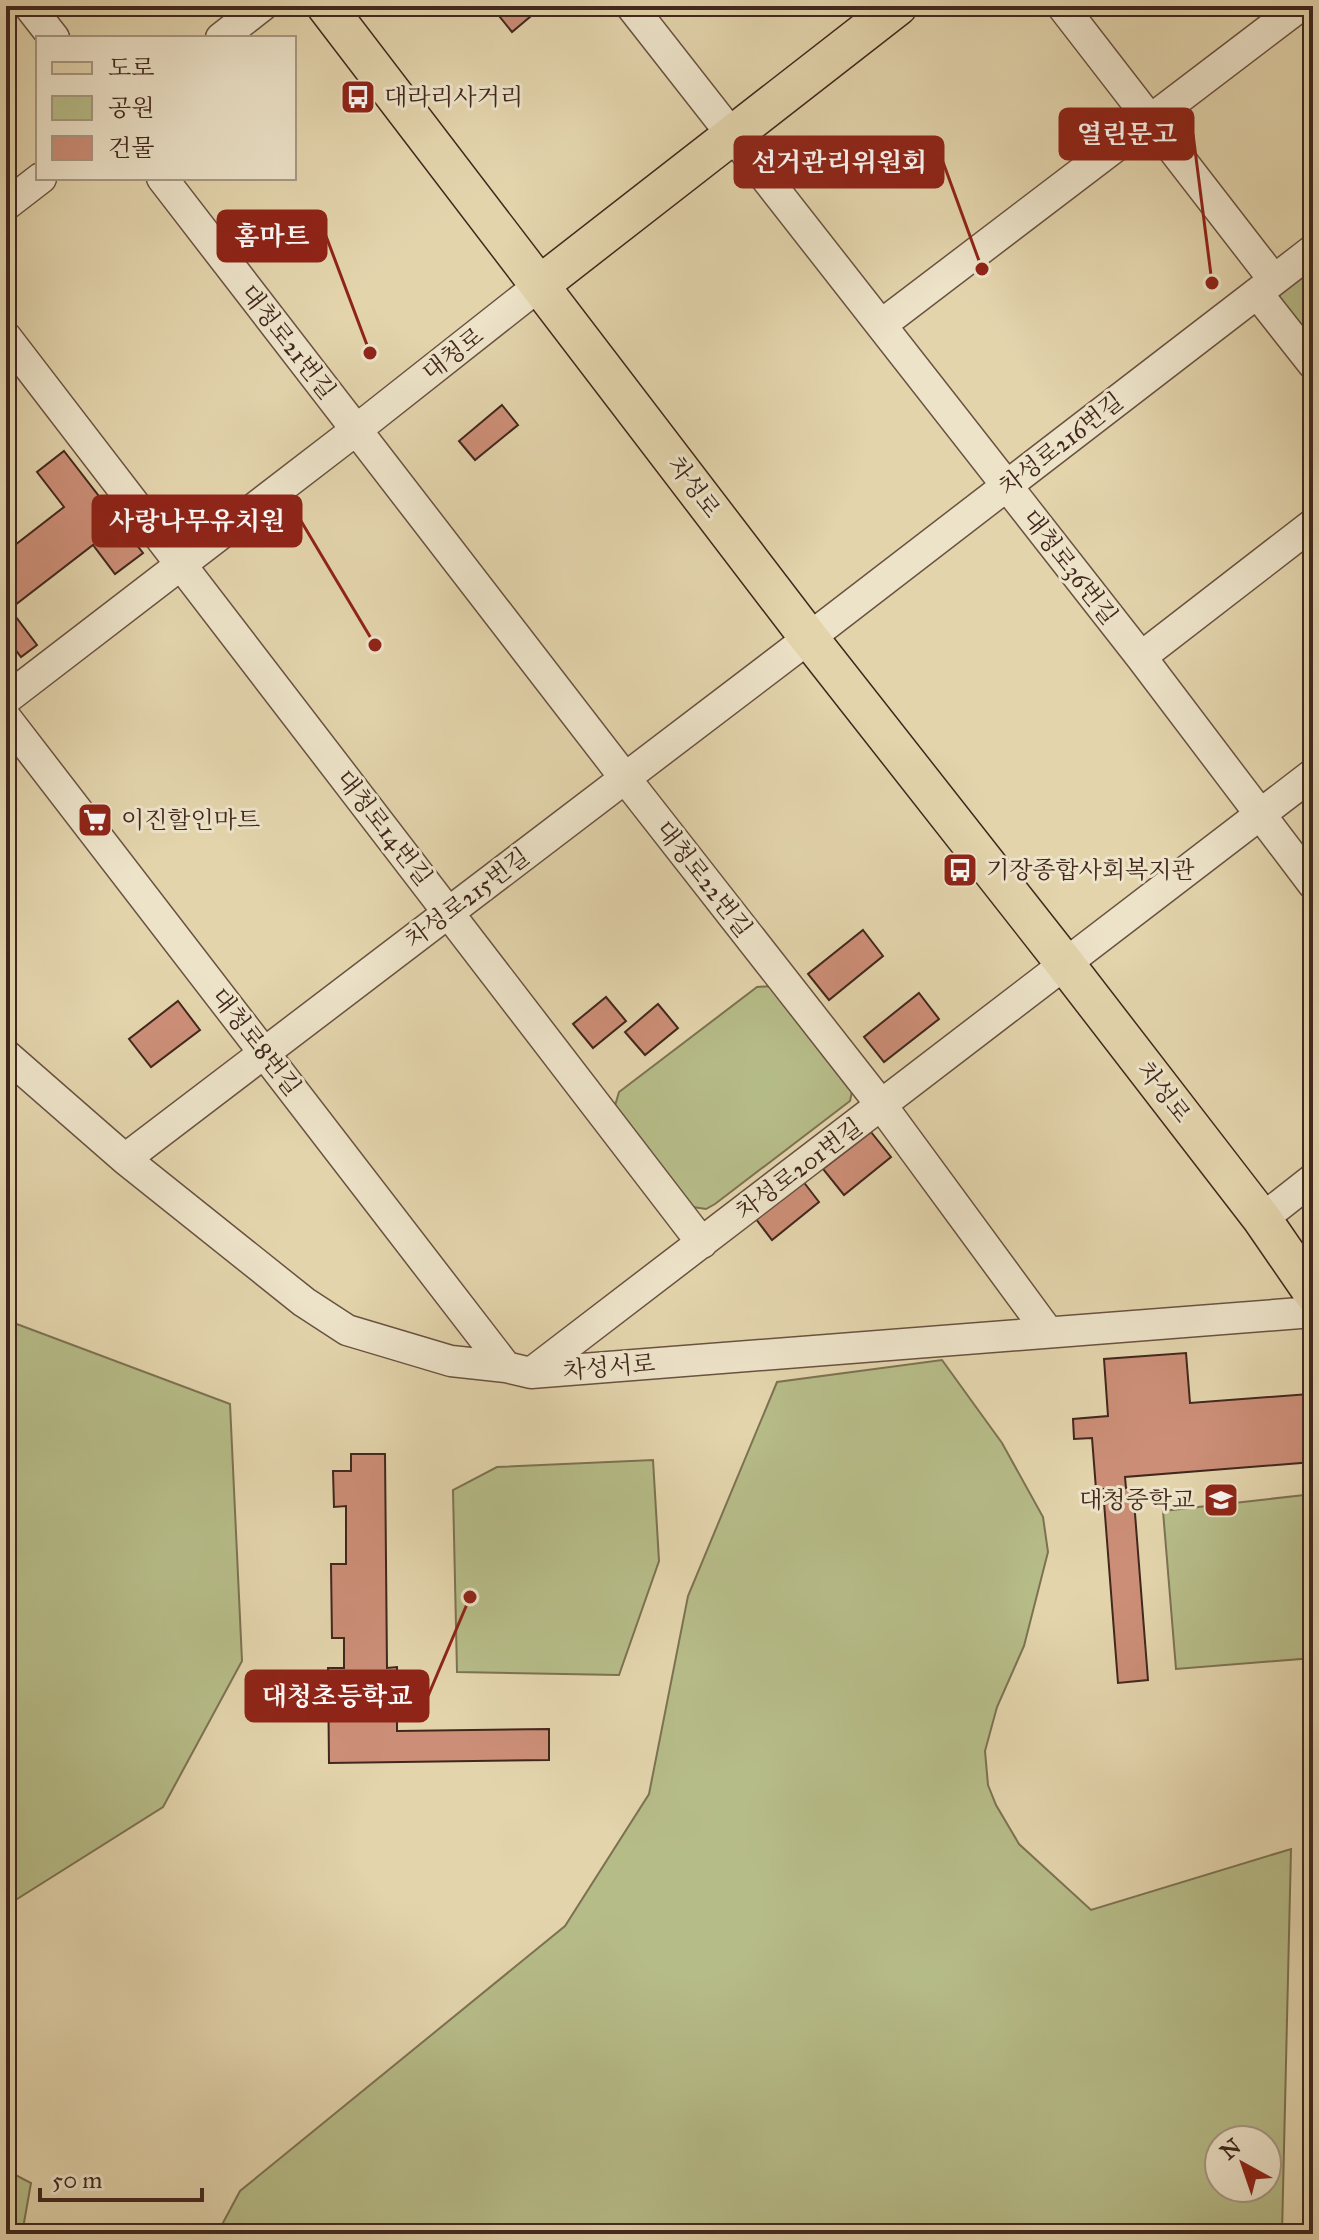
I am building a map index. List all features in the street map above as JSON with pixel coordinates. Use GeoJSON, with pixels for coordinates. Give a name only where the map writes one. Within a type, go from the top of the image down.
{"type":"FeatureCollection","features":[{"type":"Feature","properties":{"kind":"main road","name":"차성로"},"geometry":{"type":"LineString","coordinates":[[326,6],[809,638],[1262,1219],[1313,1293]]}},
{"type":"Feature","properties":{"kind":"main road","name":"대청로"},"geometry":{"type":"LineString","coordinates":[[541,284],[898,6]]}},
{"type":"Feature","properties":{"kind":"street"},"geometry":{"type":"LineString","coordinates":[[29,6],[52,36]]}},
{"type":"Feature","properties":{"kind":"street"},"geometry":{"type":"LineString","coordinates":[[224,36],[262,6]]}},
{"type":"Feature","properties":{"kind":"street","name":"대청로36번길"},"geometry":{"type":"LineString","coordinates":[[631,6],[1141,657],[1313,884]]}},
{"type":"Feature","properties":{"kind":"street"},"geometry":{"type":"LineString","coordinates":[[1062,6],[1149,119],[1265,286],[1313,364]]}},
{"type":"Feature","properties":{"kind":"street"},"geometry":{"type":"LineString","coordinates":[[881,325],[1300,6]]}},
{"type":"Feature","properties":{"kind":"street"},"geometry":{"type":"LineString","coordinates":[[6,205],[38,180]]}},
{"type":"Feature","properties":{"kind":"street","name":"대청로21번길"},"geometry":{"type":"LineString","coordinates":[[164,180],[356,430]]}},
{"type":"Feature","properties":{"kind":"street","name":"차성로216번길"},"geometry":{"type":"LineString","coordinates":[[809,638],[1313,250]]}},
{"type":"Feature","properties":{"kind":"street","name":"대청로"},"geometry":{"type":"LineString","coordinates":[[6,699],[541,284]]}},
{"type":"Feature","properties":{"kind":"street","name":"대청로14번길"},"geometry":{"type":"LineString","coordinates":[[6,337],[702,1243]]}},
{"type":"Feature","properties":{"kind":"street","name":"대청로22번길"},"geometry":{"type":"LineString","coordinates":[[356,430],[882,1106],[1048,1332]]}},
{"type":"Feature","properties":{"kind":"street"},"geometry":{"type":"LineString","coordinates":[[1141,657],[1313,524]]}},
{"type":"Feature","properties":{"kind":"street","name":"차성로215번길"},"geometry":{"type":"LineString","coordinates":[[125,1159],[809,638]]}},
{"type":"Feature","properties":{"kind":"street","name":"대청로8번길"},"geometry":{"type":"LineString","coordinates":[[6,718],[265,1053],[518,1370]]}},
{"type":"Feature","properties":{"kind":"street"},"geometry":{"type":"LineString","coordinates":[[1066,965],[1313,774]]}},
{"type":"Feature","properties":{"kind":"street","name":"차성로201번길"},"geometry":{"type":"LineString","coordinates":[[518,1370],[702,1243],[1066,965]]}},
{"type":"Feature","properties":{"kind":"street","name":"차성서로"},"geometry":{"type":"LineString","coordinates":[[6,1055],[125,1159],[304,1302],[347,1330],[451,1361],[518,1370],[1313,1312]]}},
{"type":"Feature","properties":{"kind":"street"},"geometry":{"type":"LineString","coordinates":[[1262,1219],[1313,1179]]}},
{"type":"Feature","properties":{"kind":"green space"},"geometry":{"type":"Polygon","coordinates":[[[1313,262],[1313,358],[1276,314],[1276,290],[1313,262]]]}},
{"type":"Feature","properties":{"kind":"green space"},"geometry":{"type":"Polygon","coordinates":[[[772,986],[853,1087],[850,1101],[715,1204],[706,1209],[693,1207],[614,1109],[619,1092],[757,987],[772,986]]]}},
{"type":"Feature","properties":{"kind":"green space"},"geometry":{"type":"Polygon","coordinates":[[[6,1320],[230,1404],[242,1661],[163,1807],[6,1906],[6,1320]]]}},
{"type":"Feature","properties":{"kind":"green space"},"geometry":{"type":"Polygon","coordinates":[[[942,1360],[1002,1443],[1043,1517],[1048,1552],[1024,1646],[997,1707],[985,1751],[988,1785],[1019,1844],[1091,1910],[1291,1849],[1283,2191],[1283,2124],[1203,2124],[1203,2204],[1283,2204],[1282,2234],[217,2234],[240,2191],[565,1926],[649,1794],[688,1596],[777,1382],[942,1360]]]}},
{"type":"Feature","properties":{"kind":"green space"},"geometry":{"type":"Polygon","coordinates":[[[653,1460],[659,1561],[619,1675],[457,1672],[453,1490],[497,1467],[653,1460]]]}},
{"type":"Feature","properties":{"kind":"green space"},"geometry":{"type":"Polygon","coordinates":[[[1313,1494],[1313,1658],[1176,1669],[1163,1511],[1313,1494]]]}},
{"type":"Feature","properties":{"kind":"green space"},"geometry":{"type":"Polygon","coordinates":[[[6,2170],[31,2183],[22,2234],[6,2234],[6,2170]]]}},
{"type":"Feature","properties":{"kind":"building"},"geometry":{"type":"Polygon","coordinates":[[[491,6],[543,6],[512,32],[491,6]]]}},
{"type":"Feature","properties":{"kind":"building"},"geometry":{"type":"Polygon","coordinates":[[[502,405],[518,425],[475,460],[459,441],[502,405]]]}},
{"type":"Feature","properties":{"kind":"building"},"geometry":{"type":"Polygon","coordinates":[[[64,451],[143,553],[115,574],[93,545],[10,609],[37,645],[21,657],[14,648],[6,654],[6,552],[64,507],[37,472],[64,451]]]}},
{"type":"Feature","properties":{"kind":"building"},"geometry":{"type":"Polygon","coordinates":[[[863,930],[883,956],[829,1000],[808,974],[863,930]]]}},
{"type":"Feature","properties":{"kind":"building"},"geometry":{"type":"Polygon","coordinates":[[[919,993],[939,1019],[884,1062],[864,1037],[919,993]]]}},
{"type":"Feature","properties":{"kind":"building"},"geometry":{"type":"Polygon","coordinates":[[[606,997],[626,1021],[593,1048],[573,1024],[606,997]]]}},
{"type":"Feature","properties":{"kind":"building"},"geometry":{"type":"Polygon","coordinates":[[[178,1001],[200,1030],[151,1067],[129,1039],[178,1001]]]}},
{"type":"Feature","properties":{"kind":"building"},"geometry":{"type":"Polygon","coordinates":[[[658,1004],[678,1028],[645,1055],[625,1032],[658,1004]]]}},
{"type":"Feature","properties":{"kind":"building"},"geometry":{"type":"Polygon","coordinates":[[[871,1132],[891,1157],[844,1195],[823,1169],[871,1132]]]}},
{"type":"Feature","properties":{"kind":"building"},"geometry":{"type":"Polygon","coordinates":[[[799,1176],[819,1202],[772,1240],[752,1214],[799,1176]]]}},
{"type":"Feature","properties":{"kind":"building"},"geometry":{"type":"Polygon","coordinates":[[[1186,1353],[1190,1403],[1309,1394],[1310,1401],[1313,1400],[1313,1462],[1125,1477],[1126,1488],[1133,1488],[1148,1680],[1118,1683],[1103,1489],[1096,1489],[1092,1438],[1074,1439],[1073,1419],[1108,1416],[1104,1359],[1186,1353]]]}},
{"type":"Feature","properties":{"kind":"building"},"geometry":{"type":"Polygon","coordinates":[[[351,1454],[385,1454],[387,1668],[397,1667],[397,1731],[549,1729],[549,1760],[329,1763],[328,1668],[344,1668],[344,1638],[332,1638],[331,1564],[346,1564],[346,1506],[334,1507],[333,1471],[351,1471],[351,1454]]]}},
{"type":"Feature","properties":{"kind":"building"},"geometry":{"type":"Polygon","coordinates":[[[1308,1849],[1313,1849],[1313,2215],[1308,1849]]]}},
{"type":"Feature","properties":{"kind":"place","name":"대라리사거리"},"geometry":{"type":"Point","coordinates":[358,97]}},
{"type":"Feature","properties":{"kind":"place","name":"선거관리위원회"},"geometry":{"type":"Point","coordinates":[982,269]}},
{"type":"Feature","properties":{"kind":"place","name":"열린문고"},"geometry":{"type":"Point","coordinates":[1212,283]}},
{"type":"Feature","properties":{"kind":"place","name":"홈마트"},"geometry":{"type":"Point","coordinates":[370,353]}},
{"type":"Feature","properties":{"kind":"place","name":"사랑나무유치원"},"geometry":{"type":"Point","coordinates":[375,645]}},
{"type":"Feature","properties":{"kind":"place","name":"이진할인마트"},"geometry":{"type":"Point","coordinates":[95,820]}},
{"type":"Feature","properties":{"kind":"place","name":"기장종합사회복지관"},"geometry":{"type":"Point","coordinates":[960,870]}},
{"type":"Feature","properties":{"kind":"place","name":"대청중학교"},"geometry":{"type":"Point","coordinates":[1221,1500]}},
{"type":"Feature","properties":{"kind":"place","name":"대청초등학교"},"geometry":{"type":"Point","coordinates":[470,1597]}}]}
